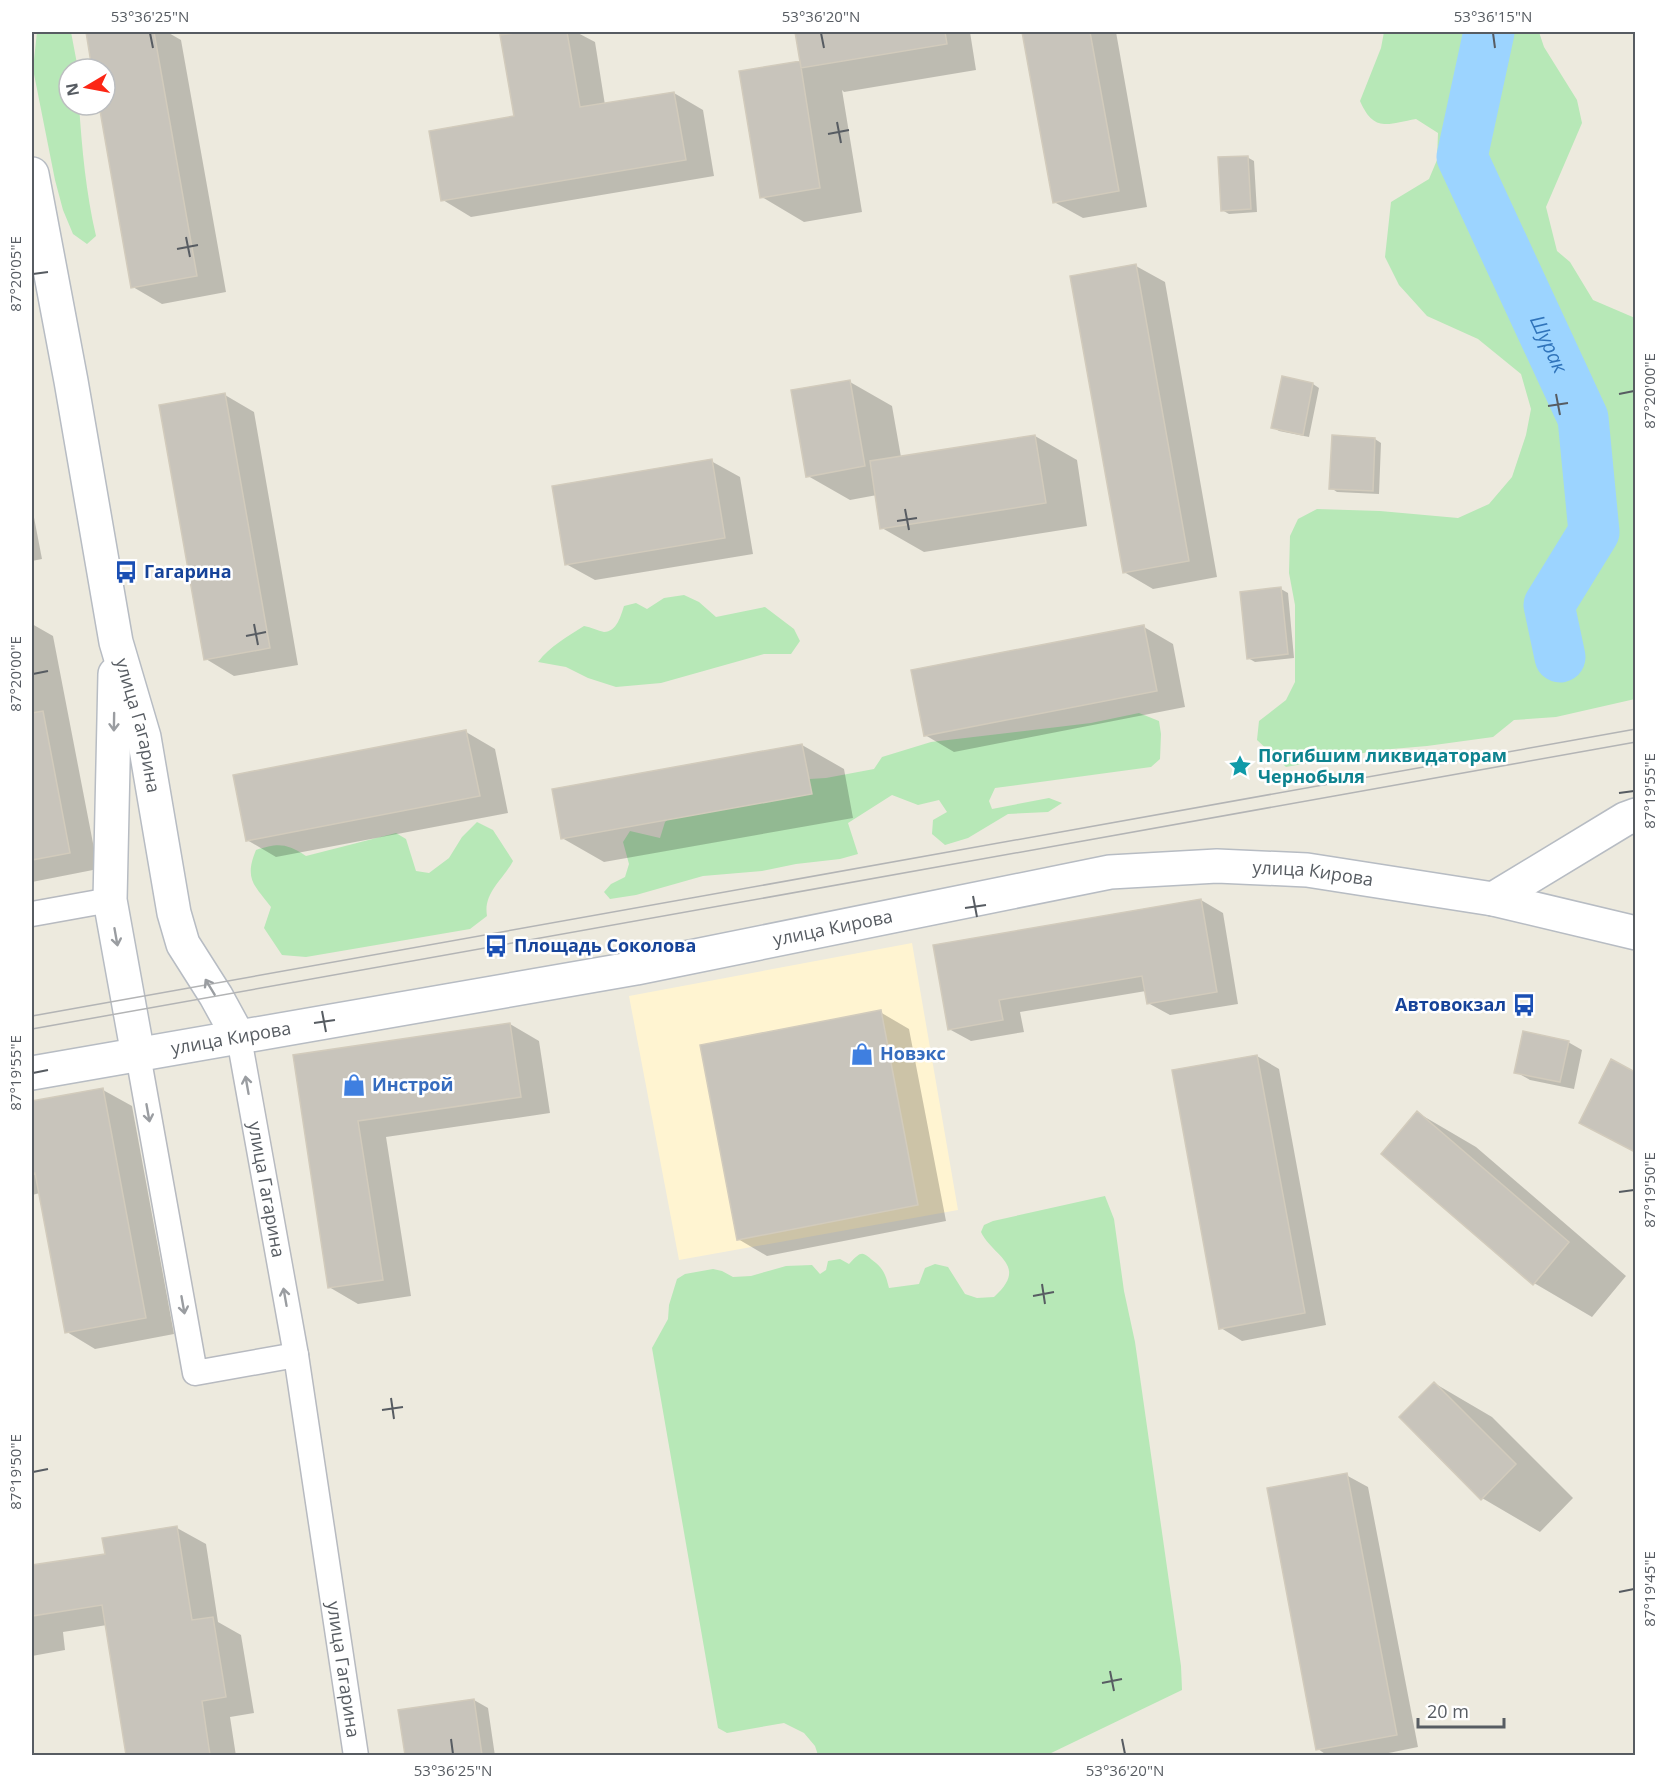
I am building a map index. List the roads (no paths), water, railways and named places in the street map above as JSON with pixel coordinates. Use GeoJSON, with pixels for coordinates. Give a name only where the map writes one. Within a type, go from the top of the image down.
{"type":"FeatureCollection","features":[{"type":"Feature","properties":{"kind":"street","name":"улица Гагарина"},"geometry":{"type":"LineString","coordinates":[[32,174],[71,381],[116,642],[144,737],[174,913],[183,944],[216,996],[238,1038],[296,1355],[356,1755]]}},
{"type":"Feature","properties":{"kind":"street","name":"улица Гагарина"},"geometry":{"type":"LineString","coordinates":[[116,642],[110,900],[195,1374],[296,1355]]}},
{"type":"Feature","properties":{"kind":"street"},"geometry":{"type":"LineString","coordinates":[[1493,899],[1635,815]]}},
{"type":"Feature","properties":{"kind":"street","name":"улица Кирова"},"geometry":{"type":"LineString","coordinates":[[32,1073],[636,968],[1110,872],[1217,866],[1307,870],[1493,899],[1635,933]]}},
{"type":"Feature","properties":{"kind":"street"},"geometry":{"type":"LineString","coordinates":[[32,914],[110,900]]}},
{"type":"Feature","properties":{"kind":"waterway","name":"Шурак"},"geometry":{"type":"LineString","coordinates":[[1489,32],[1462,157],[1583,418],[1594,532],[1549,605],[1560,657]]}},
{"type":"Feature","properties":{"kind":"tram line"},"geometry":{"type":"LineString","coordinates":[[32,1016],[1636,729]]}},
{"type":"Feature","properties":{"kind":"tram line"},"geometry":{"type":"LineString","coordinates":[[32,1029],[1636,742]]}},
{"type":"Feature","properties":{"kind":"place","name":"Гагарина"},"geometry":{"type":"Point","coordinates":[126,572]}},
{"type":"Feature","properties":{"kind":"place","name":"Погибшим ликвидаторам Чернобыля"},"geometry":{"type":"Point","coordinates":[1240,766]}},
{"type":"Feature","properties":{"kind":"place","name":"Площадь Соколова"},"geometry":{"type":"Point","coordinates":[496,946]}},
{"type":"Feature","properties":{"kind":"place","name":"Автовокзал"},"geometry":{"type":"Point","coordinates":[1524,1005]}},
{"type":"Feature","properties":{"kind":"place","name":"Новэкс"},"geometry":{"type":"Point","coordinates":[862,1054]}},
{"type":"Feature","properties":{"kind":"place","name":"Инстрой"},"geometry":{"type":"Point","coordinates":[354,1085]}}]}
